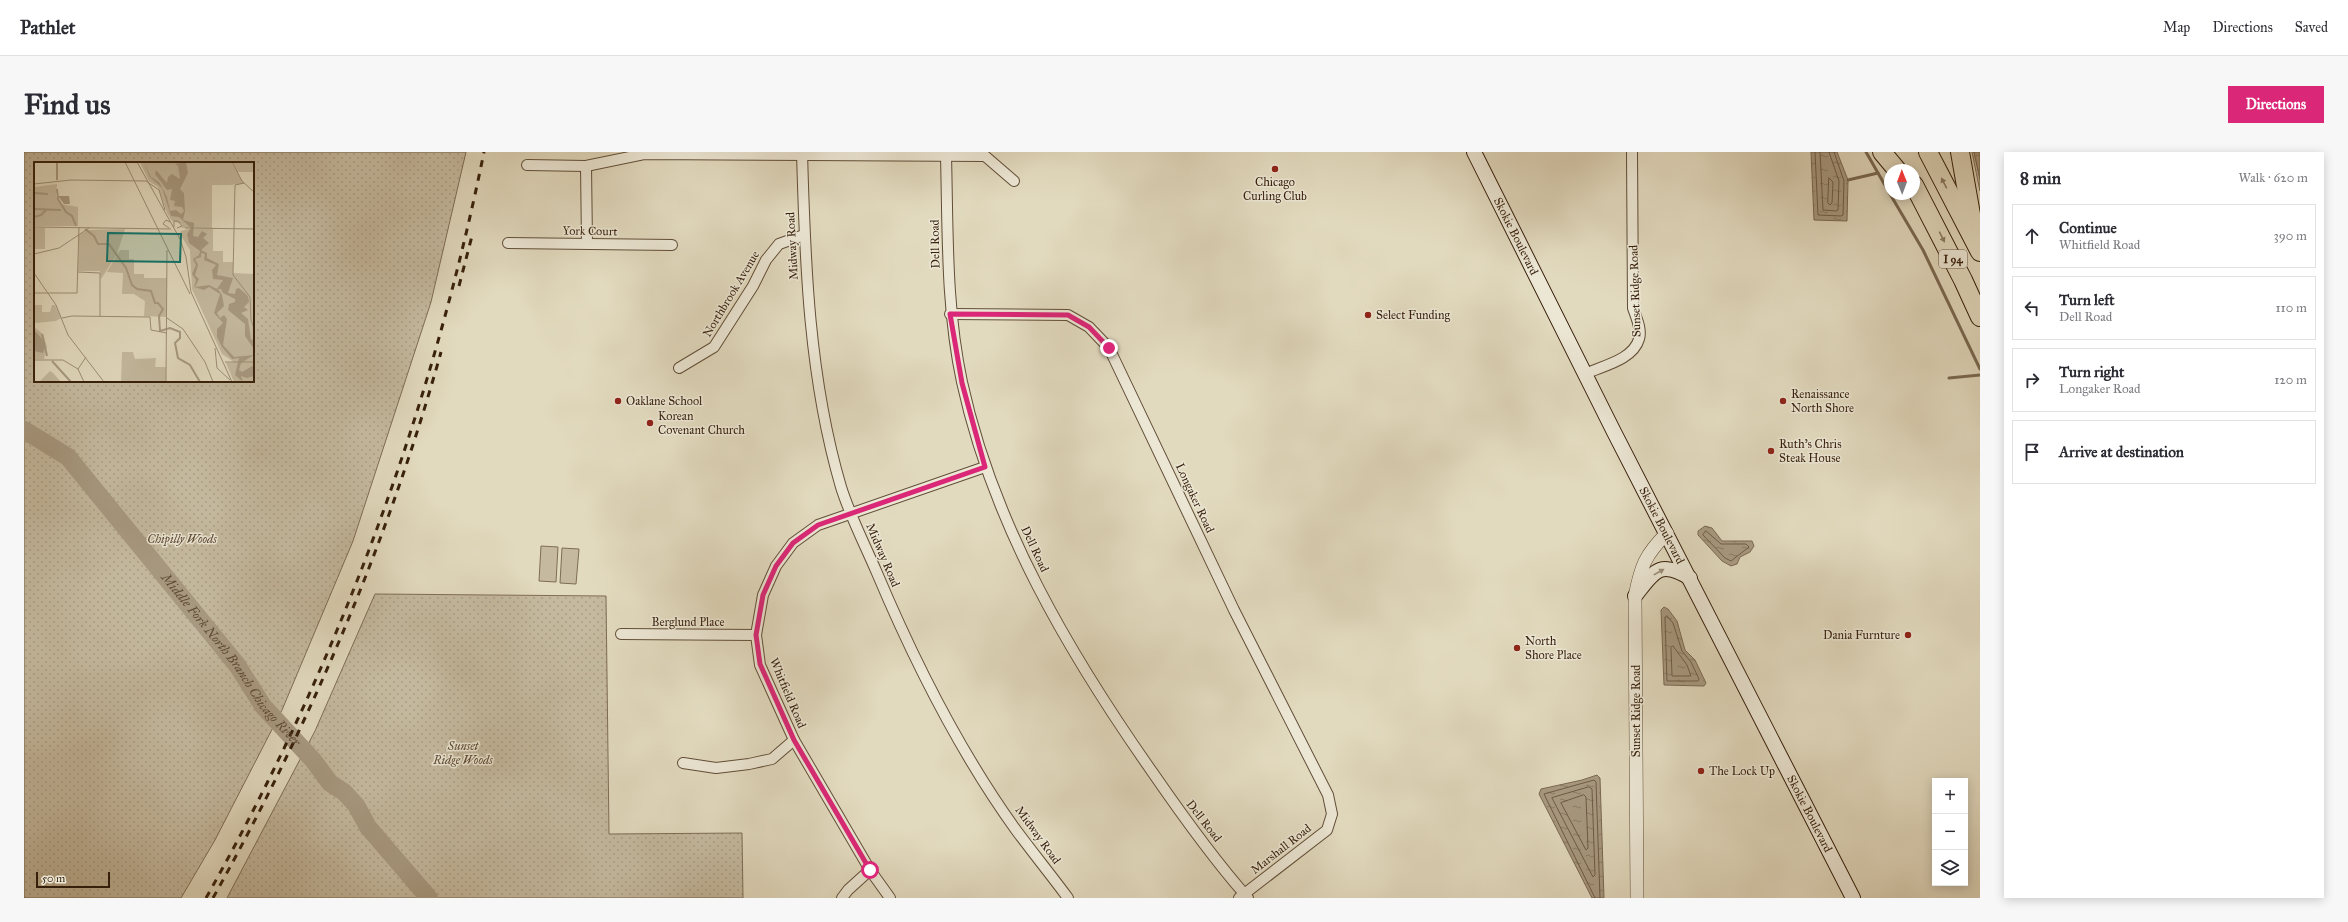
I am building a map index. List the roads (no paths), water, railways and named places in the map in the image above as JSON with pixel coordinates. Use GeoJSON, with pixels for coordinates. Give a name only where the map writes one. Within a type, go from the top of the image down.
{"type":"FeatureCollection","features":[{"type":"Feature","properties":{"kind":"highway"},"geometry":{"type":"LineString","coordinates":[[1882,152],[1892,164]]}},
{"type":"Feature","properties":{"kind":"highway"},"geometry":{"type":"LineString","coordinates":[[1894,152],[1901,164]]}},
{"type":"Feature","properties":{"kind":"highway","name":"I 94"},"geometry":{"type":"LineString","coordinates":[[1928,152],[1978,247]]}},
{"type":"Feature","properties":{"kind":"highway"},"geometry":{"type":"LineString","coordinates":[[1960,152],[1978,247]]}},
{"type":"Feature","properties":{"kind":"highway","name":"I 94"},"geometry":{"type":"LineString","coordinates":[[1920,198],[1980,317]]}},
{"type":"Feature","properties":{"kind":"main road","name":"Skokie Boulevard"},"geometry":{"type":"LineString","coordinates":[[1474,152],[1585,374],[1853,898]]}},
{"type":"Feature","properties":{"kind":"main road"},"geometry":{"type":"LineString","coordinates":[[1635,596],[1660,570],[1671,568],[1690,578]]}},
{"type":"Feature","properties":{"kind":"street","name":"Sunset Ridge Road"},"geometry":{"type":"LineString","coordinates":[[1585,374],[1628,355],[1639,339],[1638,324],[1633,308],[1632,152]]}},
{"type":"Feature","properties":{"kind":"street"},"geometry":{"type":"LineString","coordinates":[[527,165],[586,166],[644,153],[985,156],[1014,181]]}},
{"type":"Feature","properties":{"kind":"street","name":"Midway Road"},"geometry":{"type":"LineString","coordinates":[[802,154],[804,235],[810,331],[818,384],[841,487],[908,646],[952,729],[1016,829],[1068,898]]}},
{"type":"Feature","properties":{"kind":"street","name":"Dell Road"},"geometry":{"type":"LineString","coordinates":[[946,156],[950,314],[962,383],[985,467],[1019,547],[1050,611],[1108,709],[1172,800],[1244,897]]}},
{"type":"Feature","properties":{"kind":"street"},"geometry":{"type":"LineString","coordinates":[[586,166],[587,244]]}},
{"type":"Feature","properties":{"kind":"street","name":"Northbrook Avenue"},"geometry":{"type":"LineString","coordinates":[[679,368],[714,347],[753,286],[766,260],[779,244],[804,235]]}},
{"type":"Feature","properties":{"kind":"street","name":"York Court"},"geometry":{"type":"LineString","coordinates":[[508,243],[672,245]]}},
{"type":"Feature","properties":{"kind":"street","name":"Longaker Road"},"geometry":{"type":"LineString","coordinates":[[950,314],[1068,315],[1089,327],[1109,348],[1234,610],[1328,795],[1332,814]]}},
{"type":"Feature","properties":{"kind":"street","name":"Whitfield Road"},"geometry":{"type":"LineString","coordinates":[[890,898],[870,870],[794,740],[760,664],[756,635],[763,595],[776,566],[793,543],[818,525],[851,512],[985,467]]}},
{"type":"Feature","properties":{"kind":"street","name":"Sunset Ridge Road"},"geometry":{"type":"LineString","coordinates":[[1637,898],[1635,596],[1639,573],[1650,551],[1667,533]]}},
{"type":"Feature","properties":{"kind":"street","name":"Berglund Place"},"geometry":{"type":"LineString","coordinates":[[621,634],[756,635]]}},
{"type":"Feature","properties":{"kind":"street"},"geometry":{"type":"LineString","coordinates":[[683,763],[716,768],[754,763],[772,759],[794,740]]}},
{"type":"Feature","properties":{"kind":"street","name":"Marshall Road"},"geometry":{"type":"LineString","coordinates":[[1244,897],[1326,830],[1332,814]]}},
{"type":"Feature","properties":{"kind":"street"},"geometry":{"type":"LineString","coordinates":[[842,898],[848,890],[870,870]]}},
{"type":"Feature","properties":{"kind":"water"},"geometry":{"type":"Polygon","coordinates":[[[1811,152],[1837,152],[1848,180],[1847,221],[1814,220],[1811,152]]]}},
{"type":"Feature","properties":{"kind":"water"},"geometry":{"type":"Polygon","coordinates":[[[1974,152],[1980,152],[1980,179],[1974,152]]]}},
{"type":"Feature","properties":{"kind":"water"},"geometry":{"type":"Polygon","coordinates":[[[1705,526],[1712,528],[1722,541],[1752,541],[1754,546],[1750,552],[1740,557],[1737,564],[1731,566],[1722,561],[1698,535],[1698,531],[1705,526]]]}},
{"type":"Feature","properties":{"kind":"water"},"geometry":{"type":"Polygon","coordinates":[[[1664,607],[1668,609],[1677,621],[1685,650],[1695,660],[1706,683],[1704,686],[1664,685],[1661,610],[1664,607]]]}},
{"type":"Feature","properties":{"kind":"water"},"geometry":{"type":"Polygon","coordinates":[[[1597,775],[1600,778],[1604,898],[1592,898],[1539,794],[1541,789],[1582,780],[1597,775]]]}},
{"type":"Feature","properties":{"kind":"waterway"},"geometry":{"type":"LineString","coordinates":[[1866,152],[1884,184]]}},
{"type":"Feature","properties":{"kind":"waterway"},"geometry":{"type":"LineString","coordinates":[[1848,180],[1878,173]]}},
{"type":"Feature","properties":{"kind":"waterway"},"geometry":{"type":"LineString","coordinates":[[1894,200],[1923,250],[1980,369]]}},
{"type":"Feature","properties":{"kind":"waterway"},"geometry":{"type":"LineString","coordinates":[[1949,378],[1980,375]]}},
{"type":"Feature","properties":{"kind":"waterway","name":"Middle Fork North Branch Chicago River"},"geometry":{"type":"LineString","coordinates":[[24,430],[68,457],[237,665],[263,706],[313,760],[330,783],[344,792],[356,805],[368,827],[429,898]]}},
{"type":"Feature","properties":{"kind":"railway"},"geometry":{"type":"LineString","coordinates":[[206,898],[253,810],[297,720],[338,629],[374,536],[407,442],[437,346],[462,249],[484,152]]}},
{"type":"Feature","properties":{"kind":"railway"},"geometry":{"type":"LineString","coordinates":[[459,286],[473,232]]}},
{"type":"Feature","properties":{"kind":"railway"},"geometry":{"type":"LineString","coordinates":[[213,898],[282,767],[343,632],[397,493],[441,352]]}},
{"type":"Feature","properties":{"kind":"place","name":"Chicago Curling Club"},"geometry":{"type":"Point","coordinates":[1275,169]}},
{"type":"Feature","properties":{"kind":"place","name":"Select Funding"},"geometry":{"type":"Point","coordinates":[1368,315]}},
{"type":"Feature","properties":{"kind":"place","name":"Oaklane School"},"geometry":{"type":"Point","coordinates":[618,401]}},
{"type":"Feature","properties":{"kind":"place","name":"Renaissance North Shore"},"geometry":{"type":"Point","coordinates":[1783,401]}},
{"type":"Feature","properties":{"kind":"place","name":"Korean Covenant Church"},"geometry":{"type":"Point","coordinates":[650,423]}},
{"type":"Feature","properties":{"kind":"place","name":"Ruth's Chris Steak House"},"geometry":{"type":"Point","coordinates":[1771,451]}},
{"type":"Feature","properties":{"kind":"place","name":"Dania Furnture"},"geometry":{"type":"Point","coordinates":[1908,635]}},
{"type":"Feature","properties":{"kind":"place","name":"North Shore Place"},"geometry":{"type":"Point","coordinates":[1517,648]}},
{"type":"Feature","properties":{"kind":"place","name":"The Lock Up"},"geometry":{"type":"Point","coordinates":[1701,771]}},
{"type":"Feature","properties":{"kind":"park label","name":"Chipilly Woods"},"geometry":{"type":"Point","coordinates":[182,539]}},
{"type":"Feature","properties":{"kind":"park label","name":"Sunset Ridge Woods"},"geometry":{"type":"Point","coordinates":[463,753]}}]}
